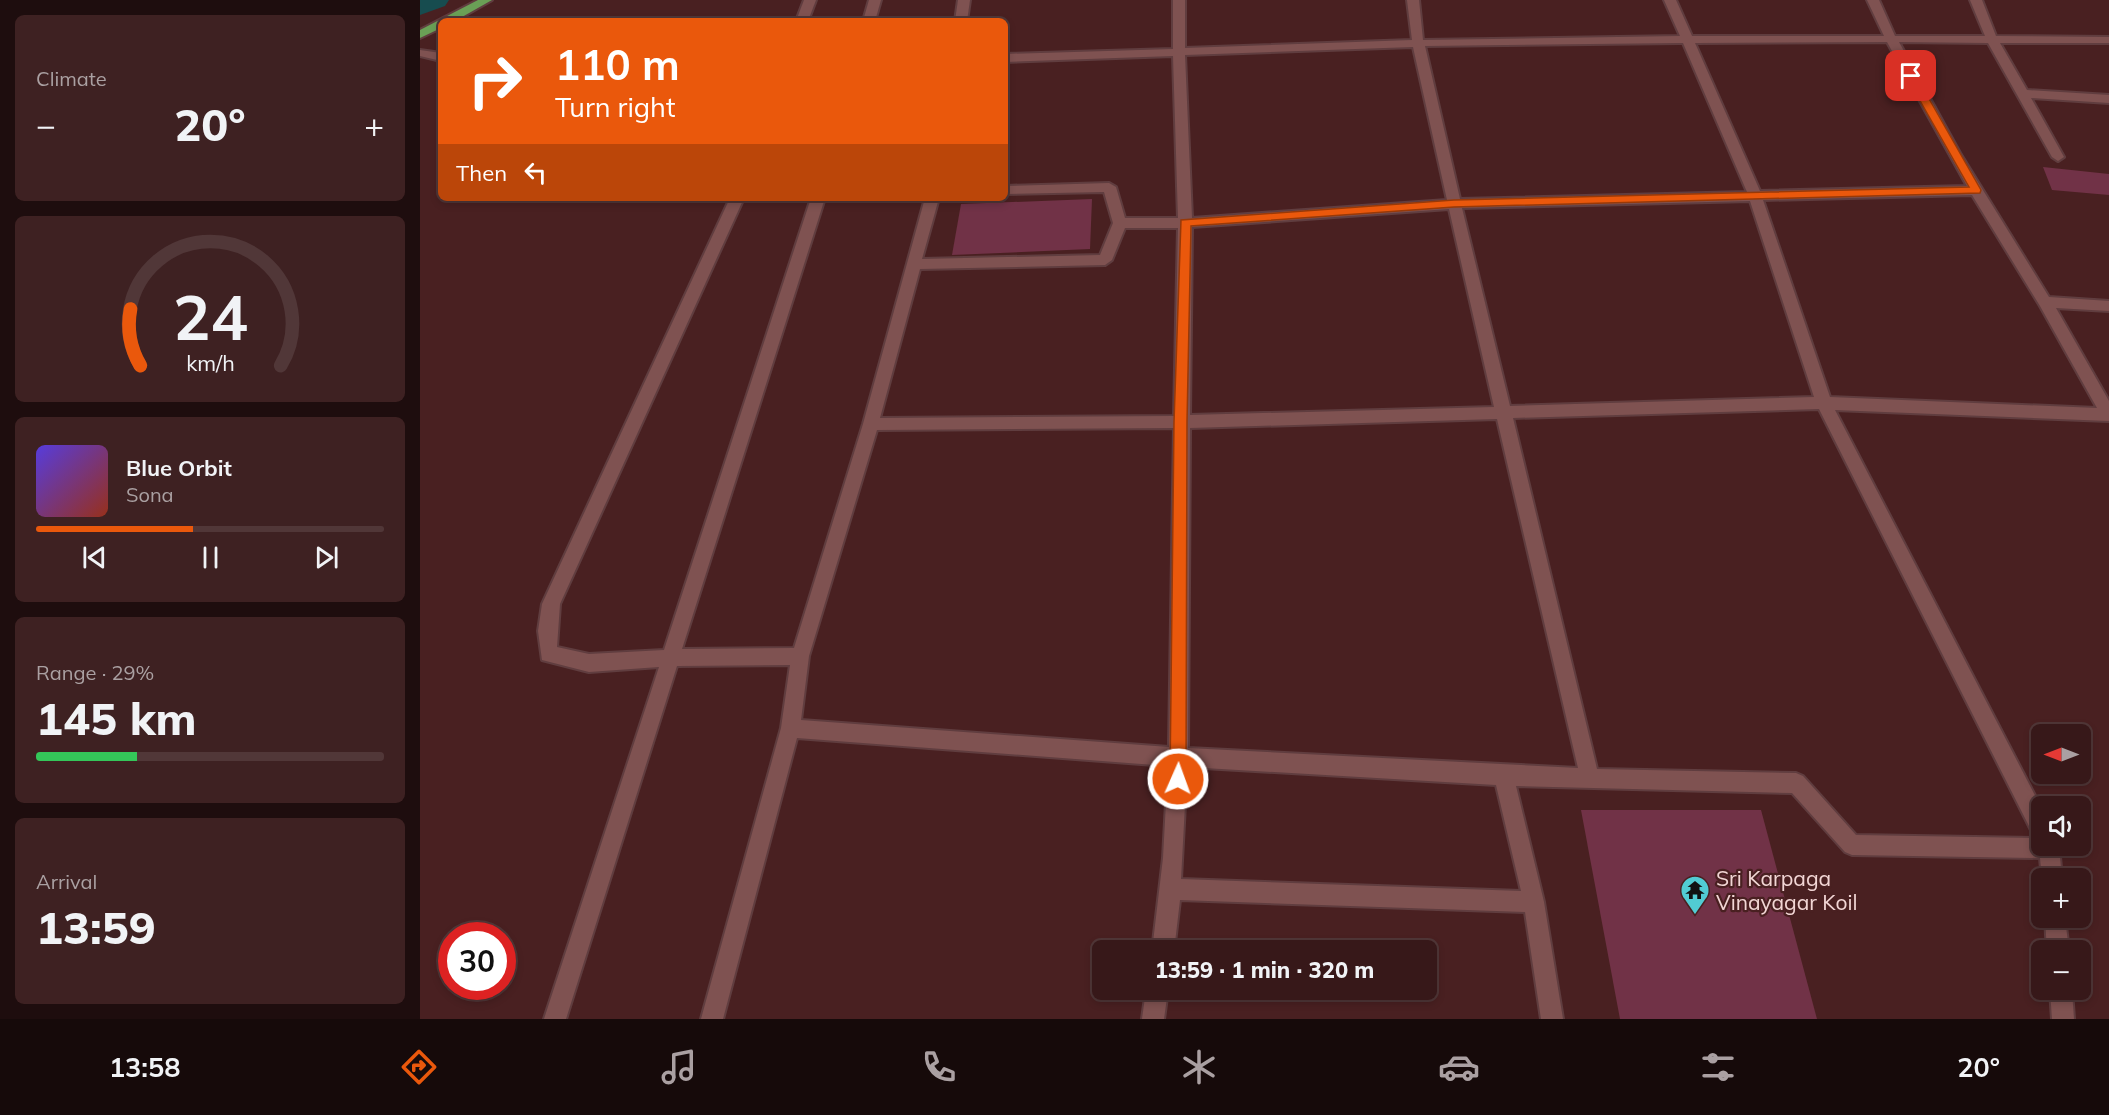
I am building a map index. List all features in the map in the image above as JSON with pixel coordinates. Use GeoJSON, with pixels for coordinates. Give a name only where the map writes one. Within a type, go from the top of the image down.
{"type":"FeatureCollection","features":[{"type":"Feature","properties":{"kind":"highway"},"geometry":{"type":"LineString","coordinates":[[453,18],[486,0]]}},
{"type":"Feature","properties":{"kind":"highway"},"geometry":{"type":"LineString","coordinates":[[420,35],[438,26]]}},
{"type":"Feature","properties":{"kind":"street"},"geometry":{"type":"LineString","coordinates":[[803,18],[810,0]]}},
{"type":"Feature","properties":{"kind":"street"},"geometry":{"type":"LineString","coordinates":[[870,18],[875,0]]}},
{"type":"Feature","properties":{"kind":"street"},"geometry":{"type":"LineString","coordinates":[[961,18],[964,0]]}},
{"type":"Feature","properties":{"kind":"street"},"geometry":{"type":"LineString","coordinates":[[1165,940],[1172,889],[1179,758],[1180,422],[1185,223],[1178,54],[1179,0]]}},
{"type":"Feature","properties":{"kind":"street"},"geometry":{"type":"LineString","coordinates":[[1413,0],[1418,44],[1454,204],[1590,778]]}},
{"type":"Feature","properties":{"kind":"street"},"geometry":{"type":"LineString","coordinates":[[1670,0],[1755,195],[1824,403],[2031,811]]}},
{"type":"Feature","properties":{"kind":"street"},"geometry":{"type":"LineString","coordinates":[[1873,0],[1890,38],[1976,190],[2045,302],[2109,415]]}},
{"type":"Feature","properties":{"kind":"street"},"geometry":{"type":"LineString","coordinates":[[1976,0],[1992,39],[2058,157]]}},
{"type":"Feature","properties":{"kind":"street"},"geometry":{"type":"LineString","coordinates":[[1008,58],[1178,54],[1418,44],[1890,38],[2109,40]]}},
{"type":"Feature","properties":{"kind":"street"},"geometry":{"type":"LineString","coordinates":[[420,53],[438,56]]}},
{"type":"Feature","properties":{"kind":"street"},"geometry":{"type":"LineString","coordinates":[[2024,94],[2109,99]]}},
{"type":"Feature","properties":{"kind":"street"},"geometry":{"type":"LineString","coordinates":[[914,264],[1105,260],[1120,223],[1109,187],[1008,190]]}},
{"type":"Feature","properties":{"kind":"street"},"geometry":{"type":"LineString","coordinates":[[1120,223],[1185,223],[1454,204],[1976,190]]}},
{"type":"Feature","properties":{"kind":"street"},"geometry":{"type":"LineString","coordinates":[[736,201],[551,604],[547,632],[548,654],[589,663],[670,658],[800,656]]}},
{"type":"Feature","properties":{"kind":"street"},"geometry":{"type":"LineString","coordinates":[[555,1019],[817,201]]}},
{"type":"Feature","properties":{"kind":"street"},"geometry":{"type":"LineString","coordinates":[[711,1019],[790,728],[800,656],[871,424],[931,201]]}},
{"type":"Feature","properties":{"kind":"street"},"geometry":{"type":"LineString","coordinates":[[2045,302],[2109,306]]}},
{"type":"Feature","properties":{"kind":"street"},"geometry":{"type":"LineString","coordinates":[[871,424],[1180,422],[1824,403],[2109,415]]}},
{"type":"Feature","properties":{"kind":"street"},"geometry":{"type":"LineString","coordinates":[[790,728],[1179,758],[1504,776],[1796,783],[1852,845],[2031,842]]}},
{"type":"Feature","properties":{"kind":"street"},"geometry":{"type":"LineString","coordinates":[[1504,776],[1534,902],[1552,1019]]}},
{"type":"Feature","properties":{"kind":"street"},"geometry":{"type":"LineString","coordinates":[[1172,889],[1534,902]]}},
{"type":"Feature","properties":{"kind":"street"},"geometry":{"type":"LineString","coordinates":[[1153,1019],[1156,1000]]}},
{"type":"Feature","properties":{"kind":"street"},"geometry":{"type":"LineString","coordinates":[[2062,1000],[2063,1019]]}},
{"type":"Feature","properties":{"kind":"building"},"geometry":{"type":"Polygon","coordinates":[[[2043,167],[2109,174],[2109,195],[2052,190],[2043,167]]]}},
{"type":"Feature","properties":{"kind":"building"},"geometry":{"type":"Polygon","coordinates":[[[1092,199],[1090,249],[952,255],[961,204],[1092,199]]]}},
{"type":"Feature","properties":{"kind":"building","name":"Sri Karpaga Vinayagar Koil"},"geometry":{"type":"Polygon","coordinates":[[[1581,810],[1761,810],[1817,1019],[1620,1019],[1581,810]]]}},
{"type":"Feature","properties":{"kind":"waterway"},"geometry":{"type":"LineString","coordinates":[[420,7],[435,0]]}},
{"type":"Feature","properties":{"kind":"place","name":"Sri Karpaga Vinayagar Koil"},"geometry":{"type":"Point","coordinates":[1695,916]}},
{"type":"Feature","properties":{"kind":"route"},"geometry":{"type":"LineString","coordinates":[[1178,779],[1180,422],[1185,223],[1454,204],[1976,190],[1911,76]]}}]}
